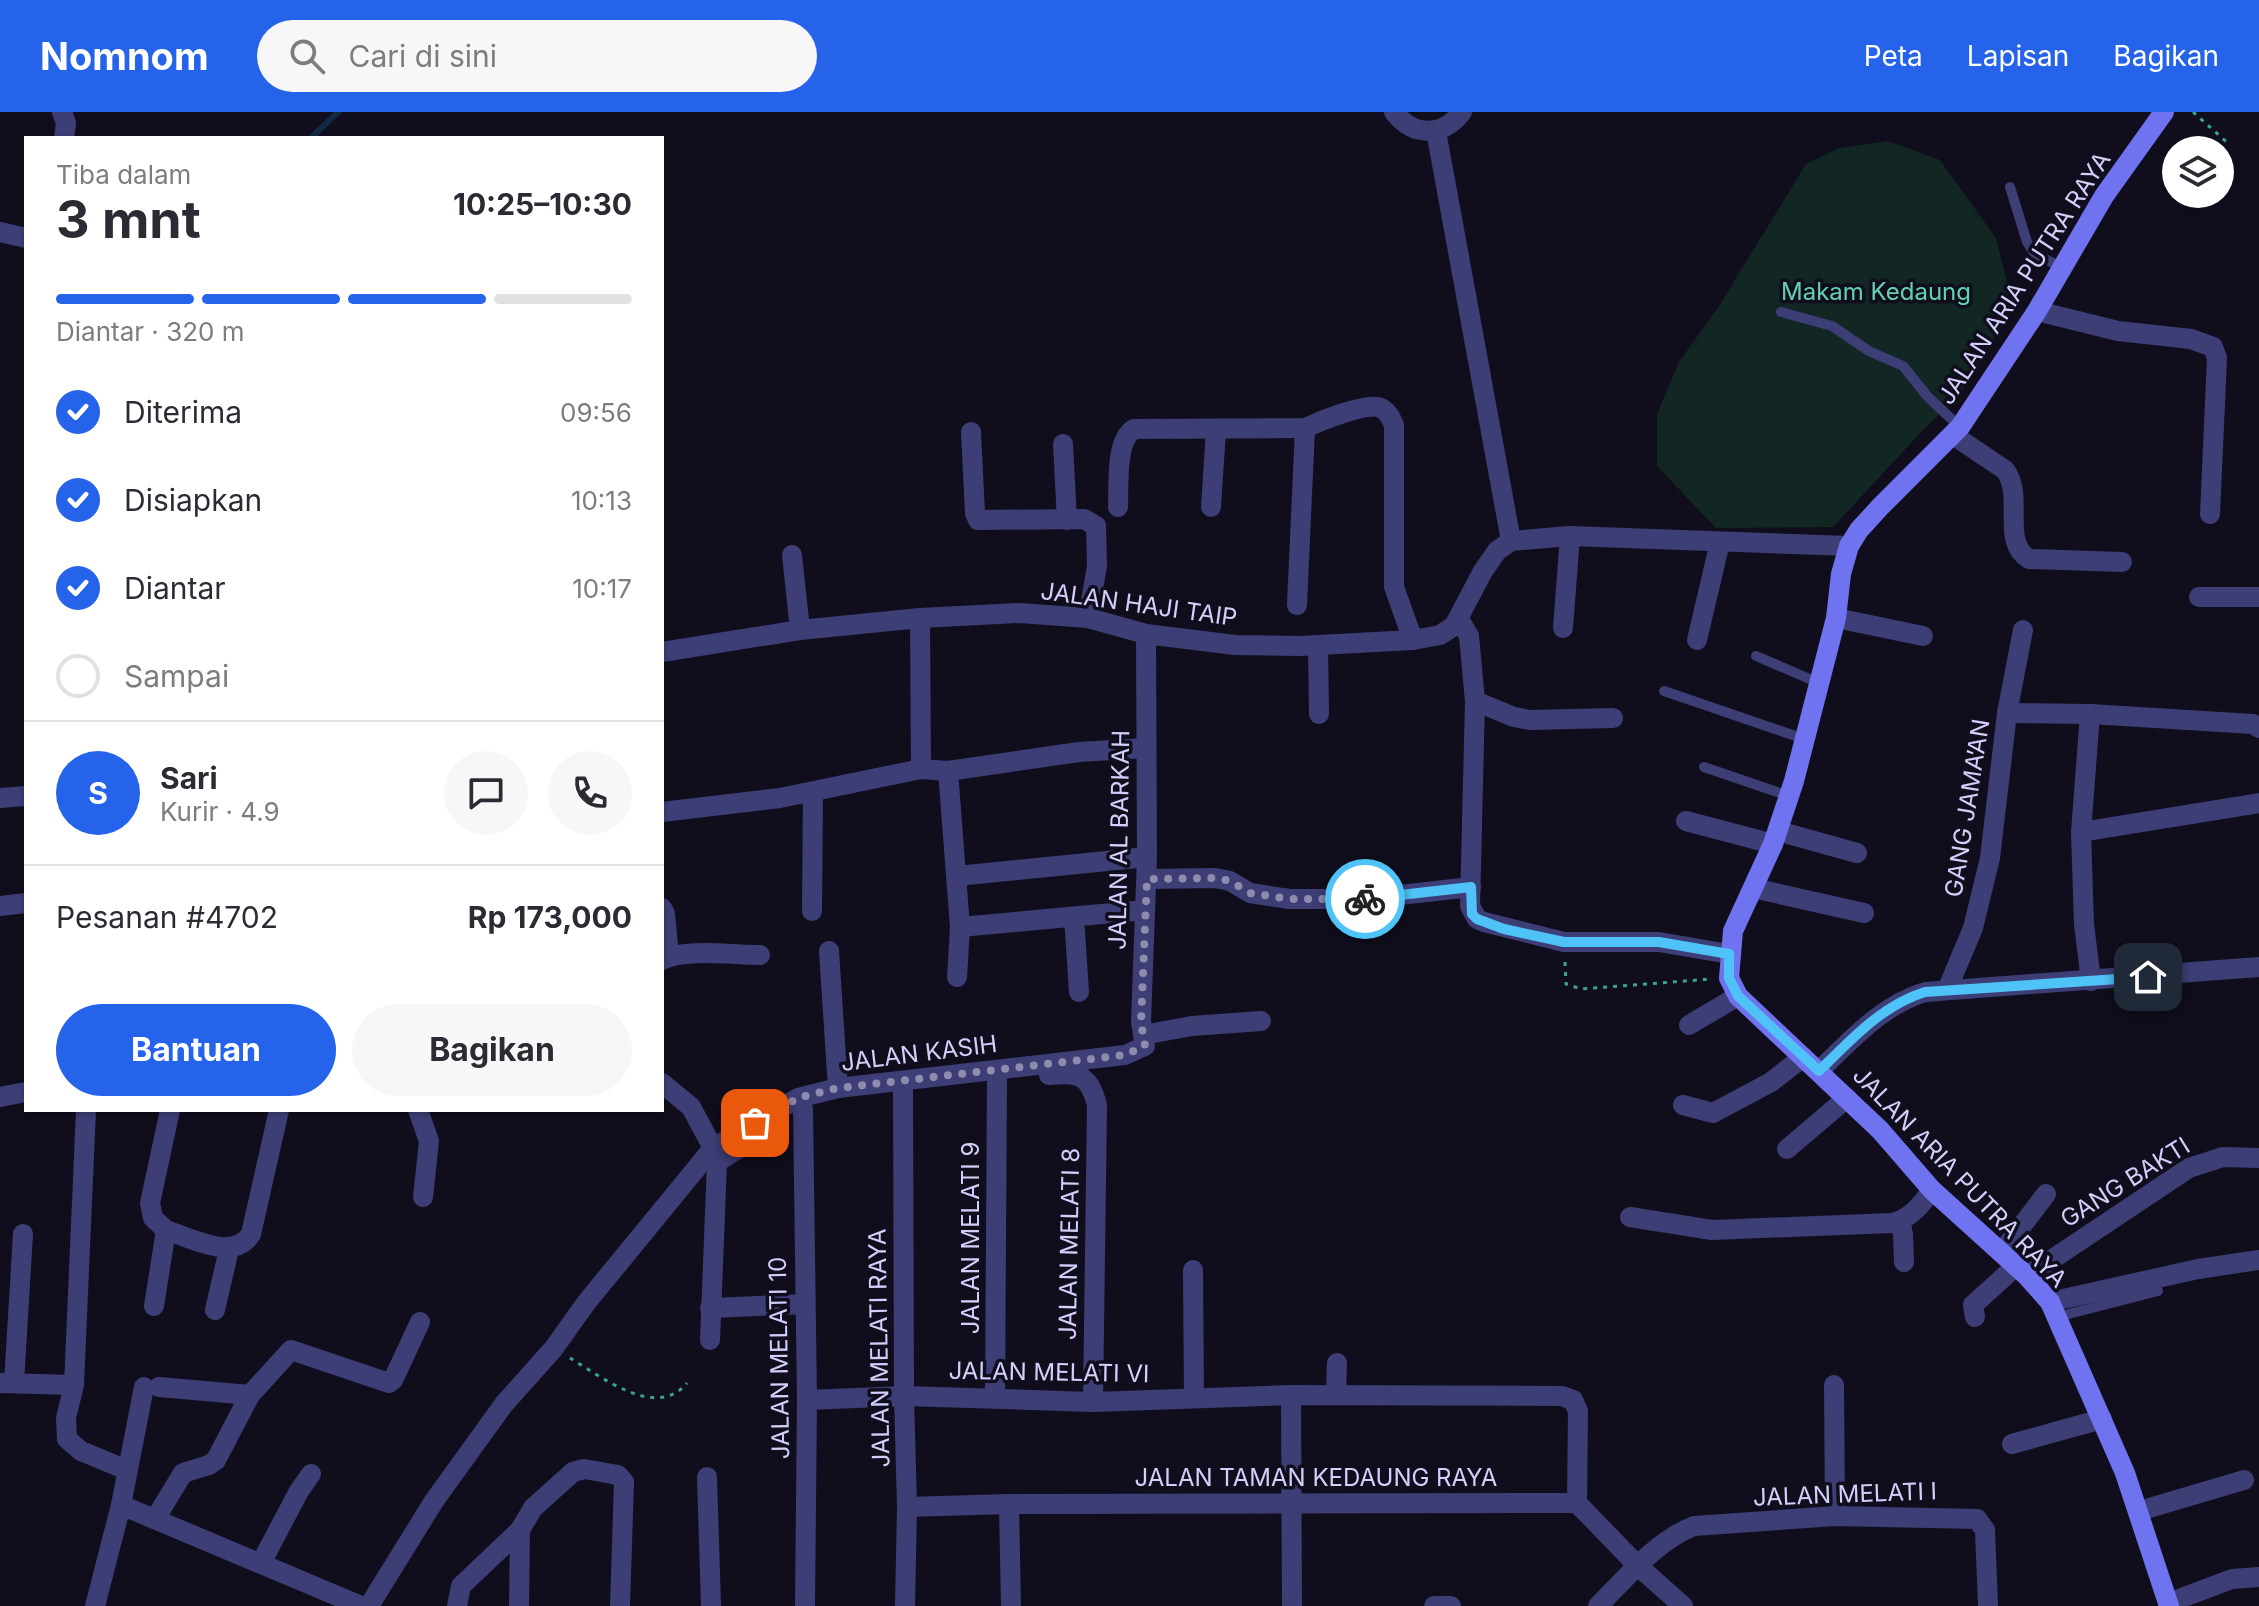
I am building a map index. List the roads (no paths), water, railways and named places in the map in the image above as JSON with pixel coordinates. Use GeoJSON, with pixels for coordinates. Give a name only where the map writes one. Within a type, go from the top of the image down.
{"type":"FeatureCollection","features":[{"type":"Feature","properties":{"kind":"main road","name":"JALAN ARIA PUTRA RAYA"},"geometry":{"type":"LineString","coordinates":[[2164,112],[2104,196],[2037,311],[1957,431],[1880,507],[1849,546],[1841,574],[1836,618],[1789,796],[1776,838],[1733,931],[1729,954],[1733,987],[1880,1130],[1932,1190],[2015,1264],[2053,1310],[2139,1511],[2168,1604]]}},
{"type":"Feature","properties":{"kind":"street"},"geometry":{"type":"LineString","coordinates":[[62,112],[66,123],[64,136]]}},
{"type":"Feature","properties":{"kind":"street"},"geometry":{"type":"LineString","coordinates":[[1394,112],[1413,129],[1436,131],[1455,121],[1462,112]]}},
{"type":"Feature","properties":{"kind":"street"},"geometry":{"type":"LineString","coordinates":[[1436,131],[1511,541]]}},
{"type":"Feature","properties":{"kind":"street"},"geometry":{"type":"LineString","coordinates":[[0,232],[24,238]]}},
{"type":"Feature","properties":{"kind":"street"},"geometry":{"type":"LineString","coordinates":[[2037,311],[2118,331],[2191,339],[2213,347],[2217,358],[2210,514]]}},
{"type":"Feature","properties":{"kind":"street"},"geometry":{"type":"LineString","coordinates":[[1118,507],[1122,443],[1129,432],[1140,428],[1305,428],[1328,417],[1376,406],[1391,416],[1395,439],[1394,587],[1413,640]]}},
{"type":"Feature","properties":{"kind":"street"},"geometry":{"type":"LineString","coordinates":[[1297,605],[1305,428]]}},
{"type":"Feature","properties":{"kind":"street"},"geometry":{"type":"LineString","coordinates":[[1211,507],[1216,430]]}},
{"type":"Feature","properties":{"kind":"street"},"geometry":{"type":"LineString","coordinates":[[1957,431],[2010,477],[2015,494],[2015,539],[2022,555],[2029,559],[2122,562]]}},
{"type":"Feature","properties":{"kind":"street"},"geometry":{"type":"LineString","coordinates":[[971,432],[975,513],[978,520],[1089,520],[1097,529],[1097,566],[1088,618]]}},
{"type":"Feature","properties":{"kind":"street"},"geometry":{"type":"LineString","coordinates":[[1063,444],[1067,520]]}},
{"type":"Feature","properties":{"kind":"street"},"geometry":{"type":"LineString","coordinates":[[1563,628],[1570,536]]}},
{"type":"Feature","properties":{"kind":"street"},"geometry":{"type":"LineString","coordinates":[[1729,954],[1659,942],[1564,942],[1504,929],[1477,919],[1470,906],[1475,701],[1469,636],[1459,619],[1483,571],[1497,551],[1511,541],[1570,536],[1849,546]]}},
{"type":"Feature","properties":{"kind":"street"},"geometry":{"type":"LineString","coordinates":[[1697,640],[1720,542]]}},
{"type":"Feature","properties":{"kind":"street"},"geometry":{"type":"LineString","coordinates":[[792,555],[800,630]]}},
{"type":"Feature","properties":{"kind":"street"},"geometry":{"type":"LineString","coordinates":[[2199,597],[2259,597]]}},
{"type":"Feature","properties":{"kind":"street","name":"JALAN HAJI TAIP"},"geometry":{"type":"LineString","coordinates":[[664,652],[800,630],[920,618],[1020,613],[1088,618],[1146,634],[1235,645],[1413,640],[1440,635],[1459,619]]}},
{"type":"Feature","properties":{"kind":"street"},"geometry":{"type":"LineString","coordinates":[[920,618],[921,769]]}},
{"type":"Feature","properties":{"kind":"street"},"geometry":{"type":"LineString","coordinates":[[1836,618],[1923,636]]}},
{"type":"Feature","properties":{"kind":"street","name":"GANG JAMA’AN"},"geometry":{"type":"LineString","coordinates":[[1947,990],[1973,928],[1990,858],[2007,713],[2023,630]]}},
{"type":"Feature","properties":{"kind":"street","name":"JALAN AL BARKAH"},"geometry":{"type":"LineString","coordinates":[[1144,1040],[1141,1022],[1147,879],[1146,634]]}},
{"type":"Feature","properties":{"kind":"street"},"geometry":{"type":"LineString","coordinates":[[1318,645],[1319,714]]}},
{"type":"Feature","properties":{"kind":"street"},"geometry":{"type":"LineString","coordinates":[[1475,701],[1530,720],[1613,718]]}},
{"type":"Feature","properties":{"kind":"street"},"geometry":{"type":"LineString","coordinates":[[2007,713],[2090,714],[2253,724],[2259,728]]}},
{"type":"Feature","properties":{"kind":"street"},"geometry":{"type":"LineString","coordinates":[[2090,714],[2081,832],[2084,924],[2091,981]]}},
{"type":"Feature","properties":{"kind":"street"},"geometry":{"type":"LineString","coordinates":[[664,812],[813,792],[921,769],[948,771],[1079,752],[1146,748]]}},
{"type":"Feature","properties":{"kind":"street"},"geometry":{"type":"LineString","coordinates":[[948,771],[960,927],[957,977]]}},
{"type":"Feature","properties":{"kind":"street"},"geometry":{"type":"LineString","coordinates":[[812,911],[813,792]]}},
{"type":"Feature","properties":{"kind":"street"},"geometry":{"type":"LineString","coordinates":[[0,798],[24,796]]}},
{"type":"Feature","properties":{"kind":"street"},"geometry":{"type":"LineString","coordinates":[[2081,832],[2259,803]]}},
{"type":"Feature","properties":{"kind":"street"},"geometry":{"type":"LineString","coordinates":[[1686,821],[1857,853]]}},
{"type":"Feature","properties":{"kind":"street"},"geometry":{"type":"LineString","coordinates":[[957,876],[1147,857]]}},
{"type":"Feature","properties":{"kind":"street"},"geometry":{"type":"LineString","coordinates":[[1147,879],[1215,878],[1230,881],[1250,893],[1289,899],[1364,899],[1471,887]]}},
{"type":"Feature","properties":{"kind":"street"},"geometry":{"type":"LineString","coordinates":[[1753,888],[1864,913]]}},
{"type":"Feature","properties":{"kind":"street"},"geometry":{"type":"LineString","coordinates":[[0,906],[24,903]]}},
{"type":"Feature","properties":{"kind":"street"},"geometry":{"type":"LineString","coordinates":[[960,927],[1145,910]]}},
{"type":"Feature","properties":{"kind":"street"},"geometry":{"type":"LineString","coordinates":[[664,912],[666,958],[760,955]]}},
{"type":"Feature","properties":{"kind":"street"},"geometry":{"type":"LineString","coordinates":[[1074,917],[1079,992]]}},
{"type":"Feature","properties":{"kind":"street"},"geometry":{"type":"LineString","coordinates":[[829,951],[838,1088]]}},
{"type":"Feature","properties":{"kind":"street"},"geometry":{"type":"LineString","coordinates":[[1819,1071],[1865,1026],[1904,998],[1925,992],[2259,967]]}},
{"type":"Feature","properties":{"kind":"street"},"geometry":{"type":"LineString","coordinates":[[1689,1025],[1733,987]]}},
{"type":"Feature","properties":{"kind":"street","name":"JALAN KASIH"},"geometry":{"type":"LineString","coordinates":[[713,1148],[798,1098],[838,1088],[1125,1055],[1144,1040],[1192,1026],[1261,1021]]}},
{"type":"Feature","properties":{"kind":"street"},"geometry":{"type":"LineString","coordinates":[[1683,1105],[1713,1113],[1771,1082],[1803,1057]]}},
{"type":"Feature","properties":{"kind":"street","name":"JALAN MELATI 8"},"geometry":{"type":"LineString","coordinates":[[997,1079],[1069,1073],[1087,1080],[1092,1086],[1097,1105],[1093,1402]]}},
{"type":"Feature","properties":{"kind":"street"},"geometry":{"type":"LineString","coordinates":[[710,1340],[717,1162],[803,1109],[903,1089],[997,1079]]}},
{"type":"Feature","properties":{"kind":"street","name":"JALAN MELATI 9"},"geometry":{"type":"LineString","coordinates":[[995,1398],[997,1079]]}},
{"type":"Feature","properties":{"kind":"street"},"geometry":{"type":"LineString","coordinates":[[369,1606],[392,1565],[504,1404],[554,1348],[586,1303],[713,1148],[691,1107],[664,1085]]}},
{"type":"Feature","properties":{"kind":"street","name":"JALAN MELATI RAYA"},"geometry":{"type":"LineString","coordinates":[[903,1089],[905,1606]]}},
{"type":"Feature","properties":{"kind":"street"},"geometry":{"type":"LineString","coordinates":[[0,1097],[24,1092]]}},
{"type":"Feature","properties":{"kind":"street"},"geometry":{"type":"LineString","coordinates":[[1787,1149],[1847,1098]]}},
{"type":"Feature","properties":{"kind":"street","name":"JALAN MELATI 10"},"geometry":{"type":"LineString","coordinates":[[803,1109],[807,1400],[805,1606]]}},
{"type":"Feature","properties":{"kind":"street"},"geometry":{"type":"LineString","coordinates":[[86,1112],[74,1385],[66,1418],[67,1439],[81,1451],[127,1470]]}},
{"type":"Feature","properties":{"kind":"street"},"geometry":{"type":"LineString","coordinates":[[170,1112],[150,1203],[153,1218],[166,1230],[229,1249],[242,1246],[251,1234],[279,1112]]}},
{"type":"Feature","properties":{"kind":"street"},"geometry":{"type":"LineString","coordinates":[[419,1112],[429,1141],[423,1197]]}},
{"type":"Feature","properties":{"kind":"street","name":"GANG BAKTI"},"geometry":{"type":"LineString","coordinates":[[2015,1264],[2189,1168],[2223,1157],[2259,1158]]}},
{"type":"Feature","properties":{"kind":"street"},"geometry":{"type":"LineString","coordinates":[[1630,1217],[1712,1230],[1900,1221],[1921,1206],[1932,1190]]}},
{"type":"Feature","properties":{"kind":"street"},"geometry":{"type":"LineString","coordinates":[[1975,1317],[1973,1305],[2015,1264],[2046,1194]]}},
{"type":"Feature","properties":{"kind":"street"},"geometry":{"type":"LineString","coordinates":[[1900,1221],[1904,1262]]}},
{"type":"Feature","properties":{"kind":"street"},"geometry":{"type":"LineString","coordinates":[[154,1306],[166,1230]]}},
{"type":"Feature","properties":{"kind":"street"},"geometry":{"type":"LineString","coordinates":[[23,1234],[7,1383],[74,1385]]}},
{"type":"Feature","properties":{"kind":"street"},"geometry":{"type":"LineString","coordinates":[[215,1310],[229,1249]]}},
{"type":"Feature","properties":{"kind":"street"},"geometry":{"type":"LineString","coordinates":[[2053,1310],[2198,1269],[2259,1260]]}},
{"type":"Feature","properties":{"kind":"street"},"geometry":{"type":"LineString","coordinates":[[1193,1270],[1194,1398]]}},
{"type":"Feature","properties":{"kind":"street"},"geometry":{"type":"LineString","coordinates":[[710,1308],[805,1304]]}},
{"type":"Feature","properties":{"kind":"street"},"geometry":{"type":"LineString","coordinates":[[155,1519],[183,1473],[216,1460],[250,1395],[291,1350],[389,1383],[420,1322]]}},
{"type":"Feature","properties":{"kind":"street"},"geometry":{"type":"LineString","coordinates":[[1336,1395],[1337,1363]]}},
{"type":"Feature","properties":{"kind":"street"},"geometry":{"type":"LineString","coordinates":[[1834,1385],[1835,1516]]}},
{"type":"Feature","properties":{"kind":"street"},"geometry":{"type":"LineString","coordinates":[[95,1606],[127,1470],[152,1387],[250,1395]]}},
{"type":"Feature","properties":{"kind":"street"},"geometry":{"type":"LineString","coordinates":[[1291,1395],[1292,1606]]}},
{"type":"Feature","properties":{"kind":"street","name":"JALAN MELATI VI"},"geometry":{"type":"LineString","coordinates":[[807,1400],[904,1396],[1093,1402],[1291,1395],[1562,1396],[1573,1400],[1578,1411],[1577,1503]]}},
{"type":"Feature","properties":{"kind":"street"},"geometry":{"type":"LineString","coordinates":[[2012,1444],[2102,1419]]}},
{"type":"Feature","properties":{"kind":"street"},"geometry":{"type":"LineString","coordinates":[[457,1606],[461,1586],[520,1530],[533,1508],[573,1472],[584,1469],[622,1478],[620,1606]]}},
{"type":"Feature","properties":{"kind":"street"},"geometry":{"type":"LineString","coordinates":[[261,1563],[311,1474]]}},
{"type":"Feature","properties":{"kind":"street"},"geometry":{"type":"LineString","coordinates":[[707,1477],[711,1606]]}},
{"type":"Feature","properties":{"kind":"street"},"geometry":{"type":"LineString","coordinates":[[2139,1511],[2244,1480]]}},
{"type":"Feature","properties":{"kind":"street","name":"JALAN TAMAN KEDAUNG RAYA"},"geometry":{"type":"LineString","coordinates":[[907,1507],[1293,1502],[1577,1503]]}},
{"type":"Feature","properties":{"kind":"street"},"geometry":{"type":"LineString","coordinates":[[1577,1503],[1638,1566],[1683,1606]]}},
{"type":"Feature","properties":{"kind":"street"},"geometry":{"type":"LineString","coordinates":[[1009,1504],[1011,1606]]}},
{"type":"Feature","properties":{"kind":"street"},"geometry":{"type":"LineString","coordinates":[[121,1505],[361,1606]]}},
{"type":"Feature","properties":{"kind":"street","name":"JALAN MELATI I"},"geometry":{"type":"LineString","coordinates":[[1598,1606],[1668,1540],[1694,1526],[1835,1516],[1977,1519],[1985,1530],[1988,1606]]}},
{"type":"Feature","properties":{"kind":"street"},"geometry":{"type":"LineString","coordinates":[[519,1606],[520,1530]]}},
{"type":"Feature","properties":{"kind":"street"},"geometry":{"type":"LineString","coordinates":[[2168,1604],[2232,1579],[2259,1577]]}},
{"type":"Feature","properties":{"kind":"street"},"geometry":{"type":"LineString","coordinates":[[1434,1606],[1451,1606]]}},
{"type":"Feature","properties":{"kind":"lane"},"geometry":{"type":"LineString","coordinates":[[2010,187],[2027,242],[2035,254],[2063,268]]}},
{"type":"Feature","properties":{"kind":"lane"},"geometry":{"type":"LineString","coordinates":[[1781,312],[1832,326],[1869,351],[1903,366],[1957,431]]}},
{"type":"Feature","properties":{"kind":"lane"},"geometry":{"type":"LineString","coordinates":[[1756,656],[1819,683]]}},
{"type":"Feature","properties":{"kind":"lane"},"geometry":{"type":"LineString","coordinates":[[1664,691],[1804,739]]}},
{"type":"Feature","properties":{"kind":"lane"},"geometry":{"type":"LineString","coordinates":[[1704,767],[1789,796]]}},
{"type":"Feature","properties":{"kind":"lane"},"geometry":{"type":"LineString","coordinates":[[2053,1310],[2158,1291]]}},
{"type":"Feature","properties":{"kind":"waterway"},"geometry":{"type":"LineString","coordinates":[[313,136],[338,112]]}},
{"type":"Feature","properties":{"kind":"park label","name":"Makam Kedaung"},"geometry":{"type":"Point","coordinates":[1876,291]}}]}
